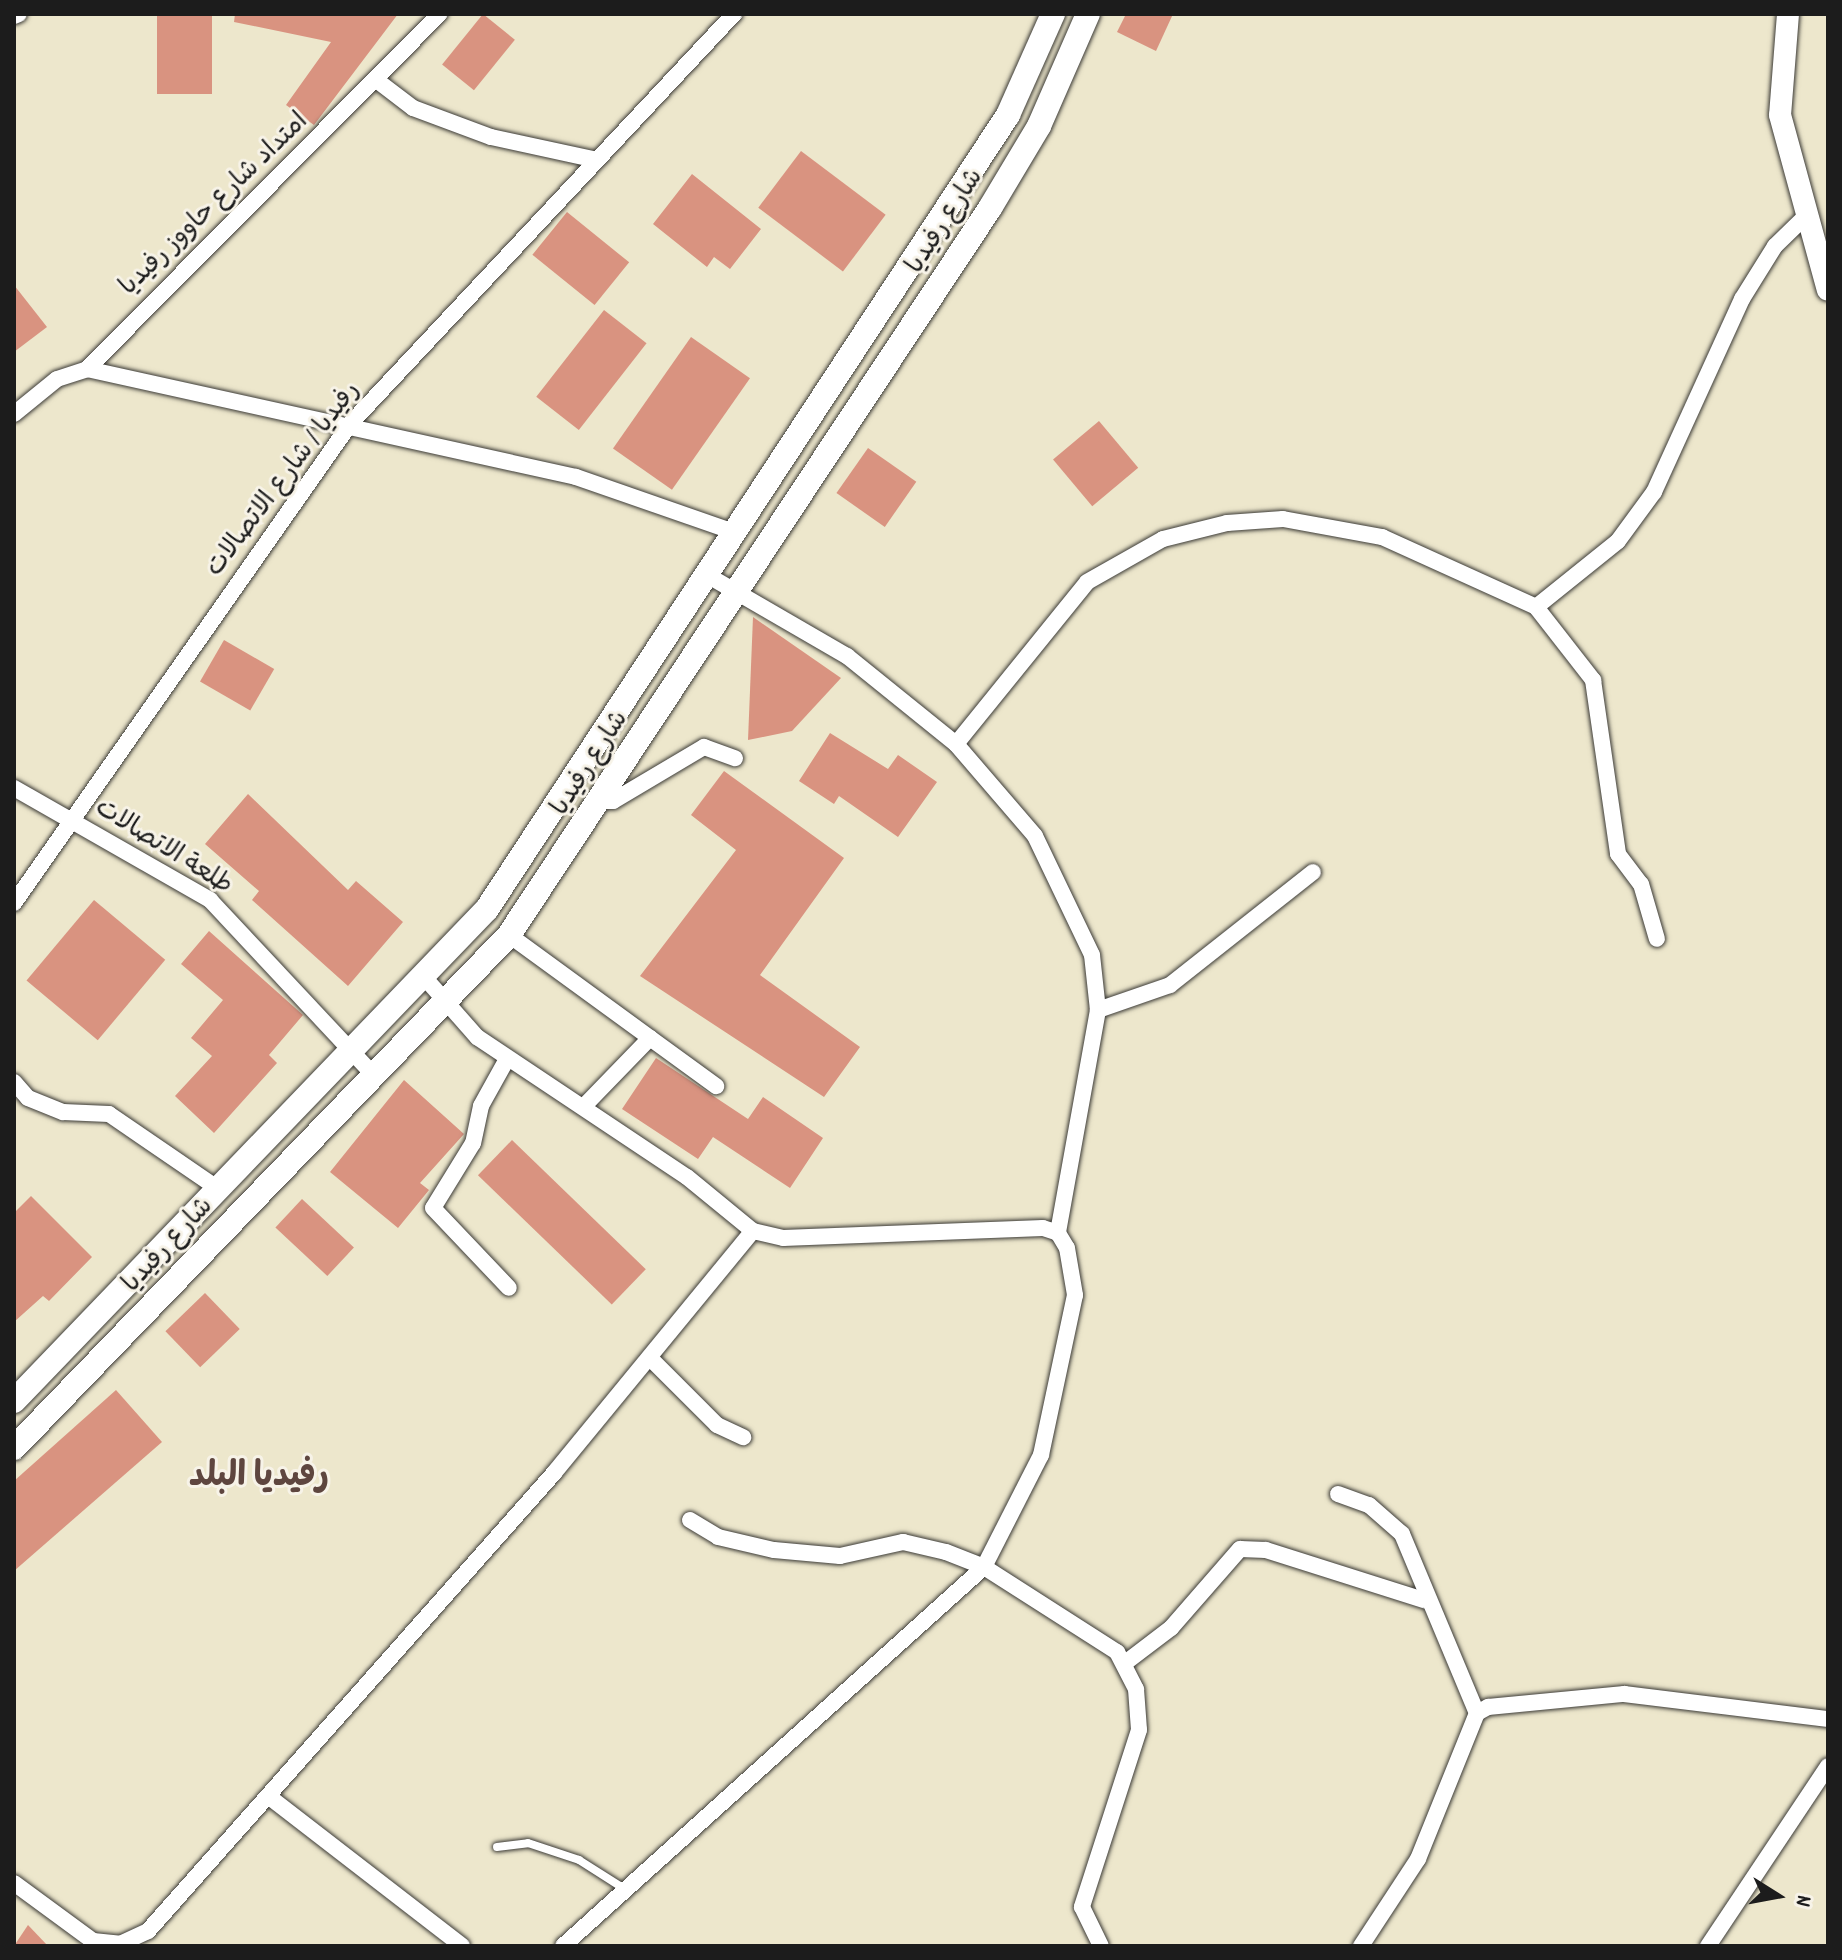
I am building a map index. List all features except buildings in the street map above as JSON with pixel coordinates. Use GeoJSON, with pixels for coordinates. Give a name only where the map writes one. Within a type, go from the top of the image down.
{"type":"FeatureCollection","features":[{"type":"Feature","properties":{"kind":"main road","name":"شارع رفيديا"},"geometry":{"type":"LineString","coordinates":[[14,1401],[350,1046],[425,978],[532,846],[1008,115],[1053,14]]}},
{"type":"Feature","properties":{"kind":"main road","name":"شارع رفيديا"},"geometry":{"type":"LineString","coordinates":[[14,1448],[371,1072],[445,1004],[509,935],[990,208],[1039,126],[1088,14]]}},
{"type":"Feature","properties":{"kind":"street","name":"امتداد شارع حاووز رفيديا"},"geometry":{"type":"LineString","coordinates":[[14,414],[57,379],[87,369],[439,14]]}},
{"type":"Feature","properties":{"kind":"street","name":"رفيديا / شارع الاتصالات"},"geometry":{"type":"LineString","coordinates":[[14,903],[350,424],[734,14]]}},
{"type":"Feature","properties":{"kind":"street"},"geometry":{"type":"LineString","coordinates":[[1788,14],[1780,115],[1828,290]]}},
{"type":"Feature","properties":{"kind":"street"},"geometry":{"type":"LineString","coordinates":[[375,79],[413,108],[491,137],[597,160]]}},
{"type":"Feature","properties":{"kind":"street"},"geometry":{"type":"LineString","coordinates":[[1536,607],[1618,541],[1654,492],[1742,299],[1775,246],[1806,216]]}},
{"type":"Feature","properties":{"kind":"street"},"geometry":{"type":"LineString","coordinates":[[87,369],[350,424],[576,477],[734,532]]}},
{"type":"Feature","properties":{"kind":"street"},"geometry":{"type":"LineString","coordinates":[[956,744],[1087,582],[1163,539],[1227,523],[1283,519],[1382,537],[1536,607],[1593,680],[1618,854],[1641,884],[1657,939]]}},
{"type":"Feature","properties":{"kind":"street"},"geometry":{"type":"LineString","coordinates":[[563,1946],[623,1888],[984,1567],[1041,1455],[1057,1393],[1075,1295],[1058,1233],[1098,1010],[1092,955],[1035,836],[956,744],[847,656],[707,575]]}},
{"type":"Feature","properties":{"kind":"street"},"geometry":{"type":"LineString","coordinates":[[600,801],[613,801],[704,747],[735,758]]}},
{"type":"Feature","properties":{"kind":"street","name":"طلعة الاتصالات"},"geometry":{"type":"LineString","coordinates":[[14,788],[210,900],[350,1046],[371,1072]]}},
{"type":"Feature","properties":{"kind":"street"},"geometry":{"type":"LineString","coordinates":[[1098,1010],[1170,985],[1313,872]]}},
{"type":"Feature","properties":{"kind":"street"},"geometry":{"type":"LineString","coordinates":[[509,935],[716,1086]]}},
{"type":"Feature","properties":{"kind":"street"},"geometry":{"type":"LineString","coordinates":[[425,978],[445,1004],[507,1059],[584,1106],[753,1231],[783,1238],[1016,1226],[1058,1233]]}},
{"type":"Feature","properties":{"kind":"street"},"geometry":{"type":"LineString","coordinates":[[584,1106],[650,1038]]}},
{"type":"Feature","properties":{"kind":"street"},"geometry":{"type":"LineString","coordinates":[[507,1059],[481,1106],[473,1143],[433,1208],[509,1288]]}},
{"type":"Feature","properties":{"kind":"street"},"geometry":{"type":"LineString","coordinates":[[14,1082],[28,1098],[63,1112],[109,1114],[217,1188]]}},
{"type":"Feature","properties":{"kind":"street"},"geometry":{"type":"LineString","coordinates":[[14,1883],[92,1943],[120,1944],[148,1931],[272,1799],[650,1358],[753,1231]]}},
{"type":"Feature","properties":{"kind":"street"},"geometry":{"type":"LineString","coordinates":[[650,1358],[717,1425],[743,1437]]}},
{"type":"Feature","properties":{"kind":"street"},"geometry":{"type":"LineString","coordinates":[[1338,1494],[1369,1505],[1402,1534],[1424,1600],[1477,1713],[1418,1859],[1361,1946]]}},
{"type":"Feature","properties":{"kind":"street"},"geometry":{"type":"LineString","coordinates":[[690,1520],[718,1537],[774,1550],[840,1556],[903,1542],[984,1567],[1108,1644],[1125,1663],[1139,1701],[1139,1730],[1082,1907],[1101,1946]]}},
{"type":"Feature","properties":{"kind":"street"},"geometry":{"type":"LineString","coordinates":[[1125,1663],[1171,1628],[1240,1549],[1266,1550],[1424,1600]]}},
{"type":"Feature","properties":{"kind":"street"},"geometry":{"type":"LineString","coordinates":[[1477,1713],[1564,1694],[1624,1694],[1828,1719]]}},
{"type":"Feature","properties":{"kind":"street"},"geometry":{"type":"LineString","coordinates":[[1708,1946],[1828,1766]]}},
{"type":"Feature","properties":{"kind":"street"},"geometry":{"type":"LineString","coordinates":[[272,1799],[462,1946]]}},
{"type":"Feature","properties":{"kind":"lane"},"geometry":{"type":"LineString","coordinates":[[497,1847],[528,1843],[579,1860],[623,1888]]}},
{"type":"Feature","properties":{"kind":"district","name":"رفيديا البلد"},"geometry":{"type":"Point","coordinates":[259,1479]}}]}
